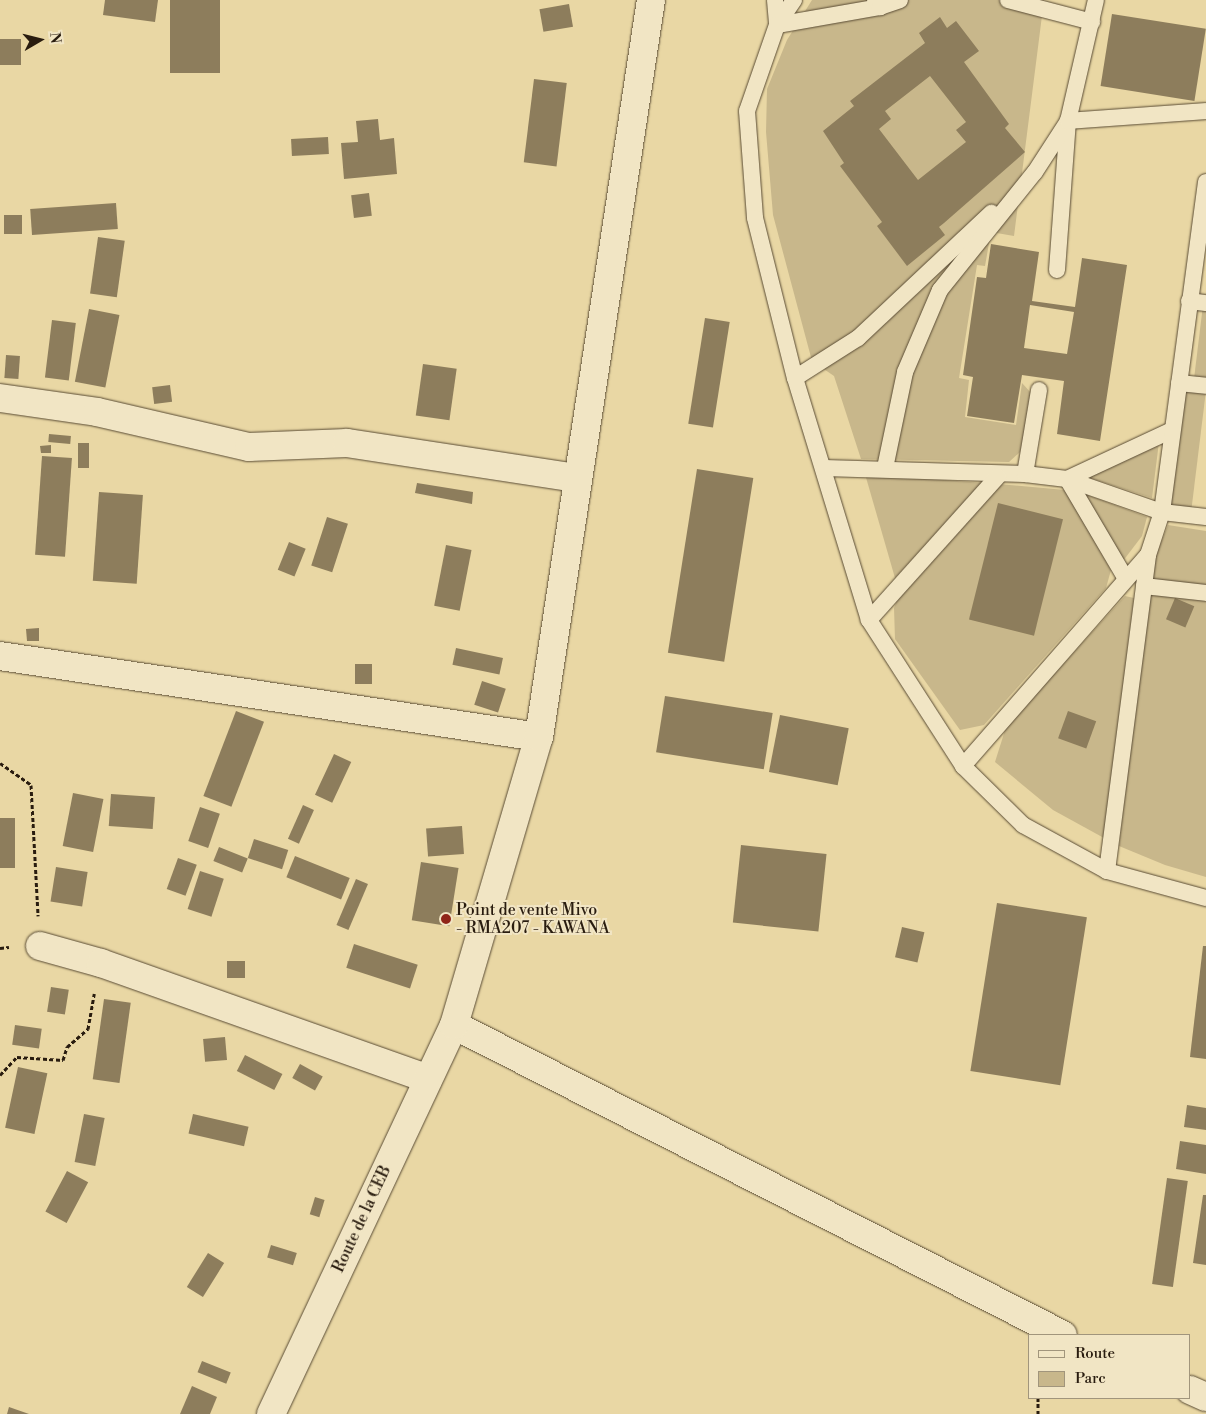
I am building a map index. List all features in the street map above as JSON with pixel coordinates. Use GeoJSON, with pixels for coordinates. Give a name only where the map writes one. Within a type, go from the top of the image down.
{"type":"FeatureCollection","features":[{"type":"Feature","properties":{"kind":"street","name":"Route de la CEB"},"geometry":{"type":"LineString","coordinates":[[271,1414],[454,1025],[539,737],[576,478],[651,0]]}},
{"type":"Feature","properties":{"kind":"street"},"geometry":{"type":"LineString","coordinates":[[0,398],[97,412],[249,447],[347,443],[576,478]]}},
{"type":"Feature","properties":{"kind":"street"},"geometry":{"type":"LineString","coordinates":[[0,656],[539,737]]}},
{"type":"Feature","properties":{"kind":"street"},"geometry":{"type":"LineString","coordinates":[[40,946],[100,963],[428,1079]]}},
{"type":"Feature","properties":{"kind":"street"},"geometry":{"type":"LineString","coordinates":[[454,1025],[1061,1334]]}},
{"type":"Feature","properties":{"kind":"street"},"geometry":{"type":"LineString","coordinates":[[1191,1390],[1206,1397]]}},
{"type":"Feature","properties":{"kind":"lane"},"geometry":{"type":"LineString","coordinates":[[775,0],[777,25]]}},
{"type":"Feature","properties":{"kind":"lane"},"geometry":{"type":"LineString","coordinates":[[794,0],[777,25],[747,111],[755,218],[796,378],[869,620],[963,766],[1023,825],[1107,871],[1206,898]]}},
{"type":"Feature","properties":{"kind":"lane"},"geometry":{"type":"LineString","coordinates":[[777,25],[900,0]]}},
{"type":"Feature","properties":{"kind":"lane"},"geometry":{"type":"LineString","coordinates":[[1008,0],[1092,22]]}},
{"type":"Feature","properties":{"kind":"lane"},"geometry":{"type":"LineString","coordinates":[[1057,270],[1068,121],[1096,0]]}},
{"type":"Feature","properties":{"kind":"lane"},"geometry":{"type":"LineString","coordinates":[[1068,121],[1206,111]]}},
{"type":"Feature","properties":{"kind":"lane"},"geometry":{"type":"LineString","coordinates":[[885,468],[905,372],[940,290],[1035,172],[1068,121]]}},
{"type":"Feature","properties":{"kind":"lane"},"geometry":{"type":"LineString","coordinates":[[796,378],[858,338],[1035,172]]}},
{"type":"Feature","properties":{"kind":"lane"},"geometry":{"type":"LineString","coordinates":[[1107,871],[1148,555],[1162,512],[1206,182]]}},
{"type":"Feature","properties":{"kind":"lane"},"geometry":{"type":"LineString","coordinates":[[1189,301],[1206,303]]}},
{"type":"Feature","properties":{"kind":"lane"},"geometry":{"type":"LineString","coordinates":[[1178,383],[1206,386]]}},
{"type":"Feature","properties":{"kind":"lane"},"geometry":{"type":"LineString","coordinates":[[1025,474],[1039,390]]}},
{"type":"Feature","properties":{"kind":"lane"},"geometry":{"type":"LineString","coordinates":[[1067,480],[1172,430]]}},
{"type":"Feature","properties":{"kind":"lane"},"geometry":{"type":"LineString","coordinates":[[824,468],[885,468],[998,476],[1025,474],[1067,480],[1162,512],[1206,517]]}},
{"type":"Feature","properties":{"kind":"lane"},"geometry":{"type":"LineString","coordinates":[[869,620],[998,476]]}},
{"type":"Feature","properties":{"kind":"lane"},"geometry":{"type":"LineString","coordinates":[[1067,480],[1126,579]]}},
{"type":"Feature","properties":{"kind":"lane"},"geometry":{"type":"LineString","coordinates":[[963,766],[1148,555]]}},
{"type":"Feature","properties":{"kind":"lane"},"geometry":{"type":"LineString","coordinates":[[1144,586],[1206,593]]}},
{"type":"Feature","properties":{"kind":"path"},"geometry":{"type":"LineString","coordinates":[[0,763],[31,785],[40,946]]}},
{"type":"Feature","properties":{"kind":"path"},"geometry":{"type":"LineString","coordinates":[[0,1075],[17,1057],[63,1060],[67,1047],[88,1029],[100,963]]}},
{"type":"Feature","properties":{"kind":"path"},"geometry":{"type":"LineString","coordinates":[[1038,1399],[1038,1414]]}},
{"type":"Feature","properties":{"kind":"green space"},"geometry":{"type":"Polygon","coordinates":[[[812,0],[1044,0],[1014,236],[991,232],[985,266],[977,265],[959,378],[969,380],[965,417],[1016,425],[1022,383],[1032,394],[1025,443],[1020,452],[1009,462],[861,459],[834,376],[812,361],[773,215],[766,132],[767,89],[787,40],[812,0]]]}},
{"type":"Feature","properties":{"kind":"green space"},"geometry":{"type":"Polygon","coordinates":[[[1203,305],[1206,305],[1206,380],[1194,379],[1203,305]]]}},
{"type":"Feature","properties":{"kind":"green space"},"geometry":{"type":"Polygon","coordinates":[[[1181,389],[1206,392],[1192,507],[1167,504],[1181,389]]]}},
{"type":"Feature","properties":{"kind":"green space"},"geometry":{"type":"Polygon","coordinates":[[[1159,442],[1152,498],[1087,477],[1159,442]]]}},
{"type":"Feature","properties":{"kind":"green space"},"geometry":{"type":"Polygon","coordinates":[[[865,474],[983,483],[895,578],[865,474]]]}},
{"type":"Feature","properties":{"kind":"green space"},"geometry":{"type":"Polygon","coordinates":[[[998,484],[1065,490],[1111,570],[1106,588],[984,725],[960,730],[895,639],[894,608],[899,595],[998,484]]]}},
{"type":"Feature","properties":{"kind":"green space"},"geometry":{"type":"Polygon","coordinates":[[[1082,493],[1147,517],[1142,536],[1123,561],[1082,493]]]}},
{"type":"Feature","properties":{"kind":"green space"},"geometry":{"type":"Polygon","coordinates":[[[1168,525],[1206,531],[1206,587],[1151,581],[1154,559],[1168,525]]]}},
{"type":"Feature","properties":{"kind":"green space"},"geometry":{"type":"Polygon","coordinates":[[[1149,594],[1206,600],[1206,877],[1165,865],[1119,846],[1149,594]]]}},
{"type":"Feature","properties":{"kind":"green space"},"geometry":{"type":"Polygon","coordinates":[[[1125,596],[1134,598],[1104,838],[1053,810],[995,762],[1006,727],[1125,596]]]}},
{"type":"Feature","properties":{"kind":"building"},"geometry":{"type":"Polygon","coordinates":[[[105,0],[158,0],[155,22],[103,15],[105,0]]]}},
{"type":"Feature","properties":{"kind":"building"},"geometry":{"type":"Polygon","coordinates":[[[170,0],[220,0],[220,73],[170,73],[170,0]]]}},
{"type":"Feature","properties":{"kind":"building"},"geometry":{"type":"Polygon","coordinates":[[[569,4],[573,27],[543,32],[539,9],[569,4]]]}},
{"type":"Feature","properties":{"kind":"building"},"geometry":{"type":"Polygon","coordinates":[[[1112,14],[1206,29],[1194,101],[1101,86],[1112,14]]]}},
{"type":"Feature","properties":{"kind":"building"},"geometry":{"type":"Polygon","coordinates":[[[940,17],[947,28],[956,21],[979,51],[964,62],[1009,124],[1005,128],[1025,152],[939,227],[945,235],[907,266],[877,226],[882,222],[840,166],[844,163],[823,131],[854,106],[850,101],[925,43],[919,33],[940,17]],[[930,76],[885,111],[891,119],[879,129],[918,180],[966,142],[956,130],[966,122],[930,76]]]}},
{"type":"Feature","properties":{"kind":"building"},"geometry":{"type":"Polygon","coordinates":[[[0,39],[21,39],[21,65],[0,65],[0,39]]]}},
{"type":"Feature","properties":{"kind":"building"},"geometry":{"type":"Polygon","coordinates":[[[534,79],[567,83],[557,166],[524,162],[534,79]]]}},
{"type":"Feature","properties":{"kind":"building"},"geometry":{"type":"Polygon","coordinates":[[[378,119],[380,140],[394,138],[397,174],[344,179],[341,143],[358,142],[356,121],[378,119]]]}},
{"type":"Feature","properties":{"kind":"building"},"geometry":{"type":"Polygon","coordinates":[[[328,137],[329,154],[292,156],[291,139],[328,137]]]}},
{"type":"Feature","properties":{"kind":"building"},"geometry":{"type":"Polygon","coordinates":[[[369,193],[372,216],[354,218],[351,195],[369,193]]]}},
{"type":"Feature","properties":{"kind":"building"},"geometry":{"type":"Polygon","coordinates":[[[116,203],[118,229],[32,235],[30,209],[116,203]]]}},
{"type":"Feature","properties":{"kind":"building"},"geometry":{"type":"Polygon","coordinates":[[[4,215],[22,215],[22,234],[4,234],[4,215]]]}},
{"type":"Feature","properties":{"kind":"building"},"geometry":{"type":"Polygon","coordinates":[[[98,237],[125,241],[117,297],[90,293],[98,237]]]}},
{"type":"Feature","properties":{"kind":"building"},"geometry":{"type":"Polygon","coordinates":[[[991,244],[1039,252],[1032,301],[1075,307],[1082,258],[1127,265],[1100,441],[1057,434],[1064,381],[1022,375],[1014,423],[967,416],[973,377],[963,375],[977,277],[986,278],[991,244]],[[1030,305],[1024,348],[1067,354],[1074,312],[1030,305]]]}},
{"type":"Feature","properties":{"kind":"building"},"geometry":{"type":"Polygon","coordinates":[[[89,309],[119,315],[105,388],[75,382],[89,309]]]}},
{"type":"Feature","properties":{"kind":"building"},"geometry":{"type":"Polygon","coordinates":[[[705,318],[730,322],[713,428],[688,424],[705,318]]]}},
{"type":"Feature","properties":{"kind":"building"},"geometry":{"type":"Polygon","coordinates":[[[52,320],[76,323],[69,380],[45,378],[52,320]]]}},
{"type":"Feature","properties":{"kind":"building"},"geometry":{"type":"Polygon","coordinates":[[[6,355],[20,356],[18,379],[4,378],[6,355]]]}},
{"type":"Feature","properties":{"kind":"building"},"geometry":{"type":"Polygon","coordinates":[[[423,364],[457,369],[449,420],[416,415],[423,364]]]}},
{"type":"Feature","properties":{"kind":"building"},"geometry":{"type":"Polygon","coordinates":[[[170,385],[172,402],[154,404],[152,387],[170,385]]]}},
{"type":"Feature","properties":{"kind":"building"},"geometry":{"type":"Polygon","coordinates":[[[49,434],[71,436],[70,444],[48,442],[49,434]]]}},
{"type":"Feature","properties":{"kind":"building"},"geometry":{"type":"Polygon","coordinates":[[[78,443],[89,443],[89,468],[78,468],[78,443]]]}},
{"type":"Feature","properties":{"kind":"building"},"geometry":{"type":"Polygon","coordinates":[[[51,445],[51,453],[41,453],[40,446],[51,445]]]}},
{"type":"Feature","properties":{"kind":"building"},"geometry":{"type":"Polygon","coordinates":[[[42,456],[72,458],[65,557],[35,555],[42,456]]]}},
{"type":"Feature","properties":{"kind":"building"},"geometry":{"type":"Polygon","coordinates":[[[697,469],[753,478],[724,662],[668,653],[697,469]]]}},
{"type":"Feature","properties":{"kind":"building"},"geometry":{"type":"Polygon","coordinates":[[[417,483],[473,492],[472,504],[415,493],[417,483]]]}},
{"type":"Feature","properties":{"kind":"building"},"geometry":{"type":"Polygon","coordinates":[[[99,492],[143,495],[137,584],[93,581],[99,492]]]}},
{"type":"Feature","properties":{"kind":"building"},"geometry":{"type":"Polygon","coordinates":[[[998,503],[1063,519],[1034,636],[969,619],[998,503]]]}},
{"type":"Feature","properties":{"kind":"building"},"geometry":{"type":"Polygon","coordinates":[[[327,517],[348,524],[332,572],[311,566],[327,517]]]}},
{"type":"Feature","properties":{"kind":"building"},"geometry":{"type":"Polygon","coordinates":[[[289,542],[306,549],[294,577],[278,570],[289,542]]]}},
{"type":"Feature","properties":{"kind":"building"},"geometry":{"type":"Polygon","coordinates":[[[446,545],[472,550],[460,611],[434,606],[446,545]]]}},
{"type":"Feature","properties":{"kind":"building"},"geometry":{"type":"Polygon","coordinates":[[[1175,598],[1194,606],[1185,627],[1166,619],[1175,598]]]}},
{"type":"Feature","properties":{"kind":"building"},"geometry":{"type":"Polygon","coordinates":[[[39,628],[39,641],[27,641],[26,629],[39,628]]]}},
{"type":"Feature","properties":{"kind":"building"},"geometry":{"type":"Polygon","coordinates":[[[456,648],[503,658],[499,675],[452,665],[456,648]]]}},
{"type":"Feature","properties":{"kind":"building"},"geometry":{"type":"Polygon","coordinates":[[[355,664],[372,664],[372,684],[355,684],[355,664]]]}},
{"type":"Feature","properties":{"kind":"building"},"geometry":{"type":"Polygon","coordinates":[[[482,681],[506,689],[498,713],[474,705],[482,681]]]}},
{"type":"Feature","properties":{"kind":"building"},"geometry":{"type":"Polygon","coordinates":[[[665,696],[773,713],[764,769],[656,752],[665,696]]]}},
{"type":"Feature","properties":{"kind":"building"},"geometry":{"type":"Polygon","coordinates":[[[236,711],[264,722],[231,807],[203,796],[236,711]]]}},
{"type":"Feature","properties":{"kind":"building"},"geometry":{"type":"Polygon","coordinates":[[[1068,711],[1096,721],[1086,749],[1058,738],[1068,711]]]}},
{"type":"Feature","properties":{"kind":"building"},"geometry":{"type":"Polygon","coordinates":[[[780,715],[849,728],[838,785],[769,772],[780,715]]]}},
{"type":"Feature","properties":{"kind":"building"},"geometry":{"type":"Polygon","coordinates":[[[334,754],[351,762],[332,803],[315,795],[334,754]]]}},
{"type":"Feature","properties":{"kind":"building"},"geometry":{"type":"Polygon","coordinates":[[[73,793],[103,799],[93,852],[63,846],[73,793]]]}},
{"type":"Feature","properties":{"kind":"building"},"geometry":{"type":"Polygon","coordinates":[[[111,794],[155,797],[153,829],[109,826],[111,794]]]}},
{"type":"Feature","properties":{"kind":"building"},"geometry":{"type":"Polygon","coordinates":[[[303,805],[314,810],[299,844],[288,839],[303,805]]]}},
{"type":"Feature","properties":{"kind":"building"},"geometry":{"type":"Polygon","coordinates":[[[200,807],[220,814],[208,848],[188,841],[200,807]]]}},
{"type":"Feature","properties":{"kind":"building"},"geometry":{"type":"Polygon","coordinates":[[[0,818],[15,818],[15,868],[0,868],[0,818]]]}},
{"type":"Feature","properties":{"kind":"building"},"geometry":{"type":"Polygon","coordinates":[[[462,826],[464,854],[428,856],[426,829],[462,826]]]}},
{"type":"Feature","properties":{"kind":"building"},"geometry":{"type":"Polygon","coordinates":[[[254,839],[288,850],[282,869],[248,858],[254,839]]]}},
{"type":"Feature","properties":{"kind":"building"},"geometry":{"type":"Polygon","coordinates":[[[741,845],[827,854],[818,932],[733,923],[741,845]]]}},
{"type":"Feature","properties":{"kind":"building"},"geometry":{"type":"Polygon","coordinates":[[[219,847],[248,859],[242,873],[213,861],[219,847]]]}},
{"type":"Feature","properties":{"kind":"building"},"geometry":{"type":"Polygon","coordinates":[[[295,856],[350,878],[341,899],[286,877],[295,856]]]}},
{"type":"Feature","properties":{"kind":"building"},"geometry":{"type":"Polygon","coordinates":[[[178,858],[197,865],[186,896],[167,889],[178,858]]]}},
{"type":"Feature","properties":{"kind":"building"},"geometry":{"type":"Polygon","coordinates":[[[421,862],[459,868],[449,926],[412,920],[421,862]]]}},
{"type":"Feature","properties":{"kind":"building"},"geometry":{"type":"Polygon","coordinates":[[[56,867],[88,872],[82,907],[51,902],[56,867]]]}},
{"type":"Feature","properties":{"kind":"building"},"geometry":{"type":"Polygon","coordinates":[[[200,871],[224,879],[211,917],[188,909],[200,871]]]}},
{"type":"Feature","properties":{"kind":"building"},"geometry":{"type":"Polygon","coordinates":[[[356,879],[368,884],[348,930],[336,925],[356,879]]]}},
{"type":"Feature","properties":{"kind":"building"},"geometry":{"type":"Polygon","coordinates":[[[997,903],[1087,917],[1060,1085],[970,1071],[997,903]]]}},
{"type":"Feature","properties":{"kind":"building"},"geometry":{"type":"Polygon","coordinates":[[[902,927],[924,932],[917,962],[895,957],[902,927]]]}},
{"type":"Feature","properties":{"kind":"building"},"geometry":{"type":"Polygon","coordinates":[[[354,944],[418,965],[410,988],[346,968],[354,944]]]}},
{"type":"Feature","properties":{"kind":"building"},"geometry":{"type":"Polygon","coordinates":[[[1203,946],[1206,946],[1206,1059],[1190,1057],[1203,946]]]}},
{"type":"Feature","properties":{"kind":"building"},"geometry":{"type":"Polygon","coordinates":[[[227,961],[245,961],[245,978],[227,978],[227,961]]]}},
{"type":"Feature","properties":{"kind":"building"},"geometry":{"type":"Polygon","coordinates":[[[51,987],[69,990],[65,1015],[47,1012],[51,987]]]}},
{"type":"Feature","properties":{"kind":"building"},"geometry":{"type":"Polygon","coordinates":[[[104,999],[131,1003],[119,1083],[93,1079],[104,999]]]}},
{"type":"Feature","properties":{"kind":"building"},"geometry":{"type":"Polygon","coordinates":[[[15,1025],[42,1029],[39,1049],[12,1045],[15,1025]]]}},
{"type":"Feature","properties":{"kind":"building"},"geometry":{"type":"Polygon","coordinates":[[[225,1037],[227,1060],[205,1062],[203,1039],[225,1037]]]}},
{"type":"Feature","properties":{"kind":"building"},"geometry":{"type":"Polygon","coordinates":[[[245,1055],[282,1074],[274,1090],[237,1071],[245,1055]]]}},
{"type":"Feature","properties":{"kind":"building"},"geometry":{"type":"Polygon","coordinates":[[[300,1064],[323,1077],[315,1091],[292,1078],[300,1064]]]}},
{"type":"Feature","properties":{"kind":"building"},"geometry":{"type":"Polygon","coordinates":[[[18,1067],[47,1073],[34,1134],[5,1128],[18,1067]]]}},
{"type":"Feature","properties":{"kind":"building"},"geometry":{"type":"Polygon","coordinates":[[[1187,1105],[1206,1108],[1206,1130],[1184,1127],[1187,1105]]]}},
{"type":"Feature","properties":{"kind":"building"},"geometry":{"type":"Polygon","coordinates":[[[84,1114],[105,1118],[95,1166],[75,1162],[84,1114]]]}},
{"type":"Feature","properties":{"kind":"building"},"geometry":{"type":"Polygon","coordinates":[[[193,1114],[249,1127],[244,1146],[189,1133],[193,1114]]]}},
{"type":"Feature","properties":{"kind":"building"},"geometry":{"type":"Polygon","coordinates":[[[1180,1141],[1206,1145],[1206,1174],[1176,1169],[1180,1141]]]}},
{"type":"Feature","properties":{"kind":"building"},"geometry":{"type":"Polygon","coordinates":[[[67,1171],[88,1182],[67,1223],[45,1212],[67,1171]]]}},
{"type":"Feature","properties":{"kind":"building"},"geometry":{"type":"Polygon","coordinates":[[[1167,1178],[1188,1181],[1173,1287],[1152,1284],[1167,1178]]]}},
{"type":"Feature","properties":{"kind":"building"},"geometry":{"type":"Polygon","coordinates":[[[1203,1195],[1206,1195],[1206,1265],[1193,1263],[1203,1195]]]}},
{"type":"Feature","properties":{"kind":"building"},"geometry":{"type":"Polygon","coordinates":[[[315,1197],[325,1200],[319,1217],[310,1214],[315,1197]]]}},
{"type":"Feature","properties":{"kind":"building"},"geometry":{"type":"Polygon","coordinates":[[[271,1245],[297,1253],[293,1265],[267,1257],[271,1245]]]}},
{"type":"Feature","properties":{"kind":"building"},"geometry":{"type":"Polygon","coordinates":[[[208,1253],[224,1263],[203,1297],[187,1287],[208,1253]]]}},
{"type":"Feature","properties":{"kind":"building"},"geometry":{"type":"Polygon","coordinates":[[[202,1361],[231,1373],[226,1384],[198,1372],[202,1361]]]}},
{"type":"Feature","properties":{"kind":"building"},"geometry":{"type":"Polygon","coordinates":[[[192,1386],[217,1397],[210,1414],[180,1414],[192,1386]]]}},
{"type":"Feature","properties":{"kind":"building"},"geometry":{"type":"Polygon","coordinates":[[[9,1407],[29,1414],[7,1414],[9,1407]]]}},
{"type":"Feature","properties":{"kind":"place","name":"Point de vente Mivo - RMA207 - KAWANA"},"geometry":{"type":"Point","coordinates":[446,919]}}]}
